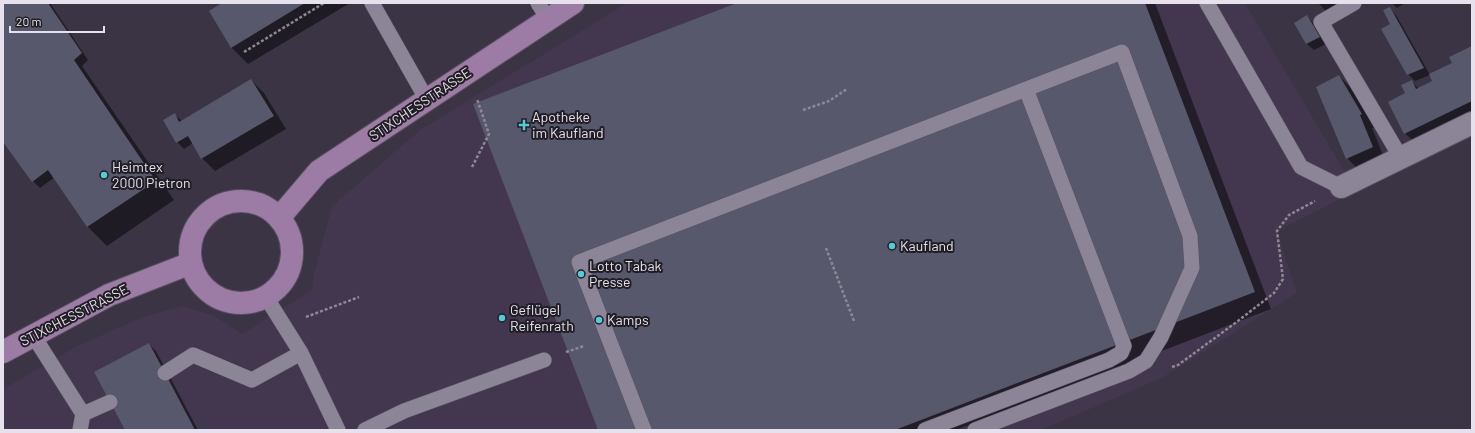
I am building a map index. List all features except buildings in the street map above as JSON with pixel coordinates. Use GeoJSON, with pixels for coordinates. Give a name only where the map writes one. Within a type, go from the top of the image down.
{"type":"FeatureCollection","features":[{"type":"Feature","properties":{"kind":"street","name":"STIXCHESSTRASSE"},"geometry":{"type":"LineString","coordinates":[[279,218],[319,171],[427,100],[543,11],[573,3]]}},
{"type":"Feature","properties":{"kind":"street"},"geometry":{"type":"LineString","coordinates":[[1342,187],[1472,123]]}},
{"type":"Feature","properties":{"kind":"street"},"geometry":{"type":"LineString","coordinates":[[234,202],[250,202],[266,207],[279,218],[287,230],[292,245],[292,261],[287,276],[278,288],[266,297],[251,302],[235,303],[220,298],[207,290],[197,278],[191,263],[190,246],[195,230],[204,217],[218,207],[234,202]]}},
{"type":"Feature","properties":{"kind":"street","name":"STIXCHESSTRASSE"},"geometry":{"type":"LineString","coordinates":[[3,352],[109,295],[191,263]]}},
{"type":"Feature","properties":{"kind":"lane"},"geometry":{"type":"LineString","coordinates":[[372,3],[427,100]]}},
{"type":"Feature","properties":{"kind":"lane"},"geometry":{"type":"LineString","coordinates":[[1207,3],[1301,167],[1342,187]]}},
{"type":"Feature","properties":{"kind":"lane"},"geometry":{"type":"LineString","coordinates":[[1354,3],[1321,22],[1401,158]]}},
{"type":"Feature","properties":{"kind":"lane"},"geometry":{"type":"LineString","coordinates":[[644,430],[579,262],[1122,52],[1190,236],[1192,268],[1161,337],[1146,361],[1129,371],[975,430]]}},
{"type":"Feature","properties":{"kind":"lane"},"geometry":{"type":"LineString","coordinates":[[925,430],[1109,360],[1121,353],[1124,346],[1026,89]]}},
{"type":"Feature","properties":{"kind":"lane"},"geometry":{"type":"LineString","coordinates":[[266,297],[301,353],[338,430]]}},
{"type":"Feature","properties":{"kind":"lane"},"geometry":{"type":"LineString","coordinates":[[33,335],[83,414],[80,430]]}},
{"type":"Feature","properties":{"kind":"lane"},"geometry":{"type":"LineString","coordinates":[[165,373],[193,355],[252,380],[301,353]]}},
{"type":"Feature","properties":{"kind":"lane"},"geometry":{"type":"LineString","coordinates":[[365,430],[404,411],[544,360]]}},
{"type":"Feature","properties":{"kind":"lane"},"geometry":{"type":"LineString","coordinates":[[83,414],[110,402]]}},
{"type":"Feature","properties":{"kind":"path"},"geometry":{"type":"LineString","coordinates":[[244,52],[324,3]]}},
{"type":"Feature","properties":{"kind":"path"},"geometry":{"type":"LineString","coordinates":[[803,110],[829,101],[847,89]]}},
{"type":"Feature","properties":{"kind":"path"},"geometry":{"type":"LineString","coordinates":[[472,168],[489,134],[477,98]]}},
{"type":"Feature","properties":{"kind":"path"},"geometry":{"type":"LineString","coordinates":[[1171,368],[1197,351],[1274,293],[1283,279],[1277,231],[1289,215],[1342,187]]}},
{"type":"Feature","properties":{"kind":"path"},"geometry":{"type":"LineString","coordinates":[[826,248],[854,321]]}},
{"type":"Feature","properties":{"kind":"path"},"geometry":{"type":"LineString","coordinates":[[287,329],[304,318],[359,297]]}},
{"type":"Feature","properties":{"kind":"shaded area","name":"Kaufland"},"geometry":{"type":"Polygon","coordinates":[[[627,3],[1245,3],[1356,191],[1277,231],[1297,293],[1162,378],[1041,430],[3,430],[3,389],[79,345],[143,317],[183,306],[215,316],[242,334],[312,290],[314,274],[332,206],[420,130],[627,3]]]}},
{"type":"Feature","properties":{"kind":"place","name":"Apotheke im Kaufland"},"geometry":{"type":"Point","coordinates":[524,125]}},
{"type":"Feature","properties":{"kind":"place","name":"Heimtex 2000 Pietron"},"geometry":{"type":"Point","coordinates":[104,175]}},
{"type":"Feature","properties":{"kind":"place","name":"Kaufland"},"geometry":{"type":"Point","coordinates":[892,246]}},
{"type":"Feature","properties":{"kind":"place","name":"Lotto Tabak Presse"},"geometry":{"type":"Point","coordinates":[581,274]}},
{"type":"Feature","properties":{"kind":"place","name":"Geflügel Reifenrath"},"geometry":{"type":"Point","coordinates":[502,318]}},
{"type":"Feature","properties":{"kind":"place","name":"Kamps"},"geometry":{"type":"Point","coordinates":[599,320]}}]}
